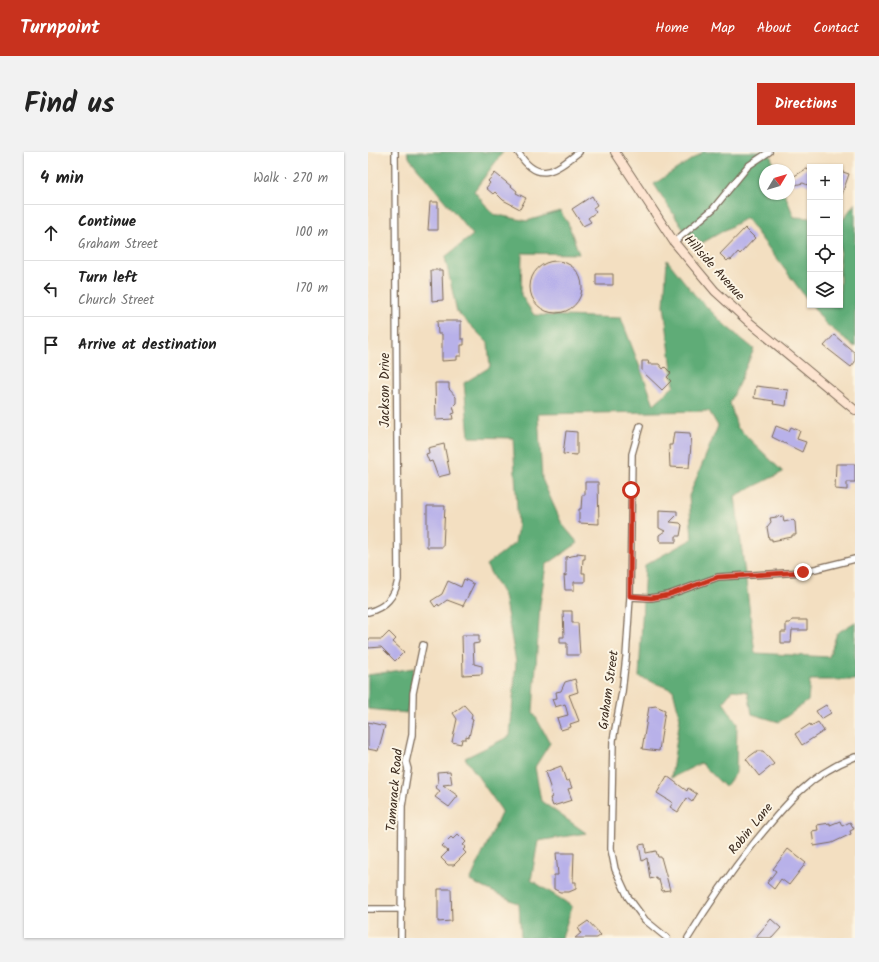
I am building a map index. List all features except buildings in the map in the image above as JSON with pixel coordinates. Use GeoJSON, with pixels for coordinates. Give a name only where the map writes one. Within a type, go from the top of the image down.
{"type":"FeatureCollection","features":[{"type":"Feature","properties":{"kind":"main road","name":"Hillside Avenue"},"geometry":{"type":"LineString","coordinates":[[615,152],[674,242],[700,274],[731,307],[855,410]]}},
{"type":"Feature","properties":{"kind":"street","name":"Jackson Drive"},"geometry":{"type":"LineString","coordinates":[[368,612],[381,607],[388,602],[396,588],[398,580],[395,152]]}},
{"type":"Feature","properties":{"kind":"street"},"geometry":{"type":"LineString","coordinates":[[518,152],[531,168],[544,172],[558,169],[579,152]]}},
{"type":"Feature","properties":{"kind":"street"},"geometry":{"type":"LineString","coordinates":[[674,242],[713,209],[748,166],[769,152]]}},
{"type":"Feature","properties":{"kind":"street","name":"Graham Street"},"geometry":{"type":"LineString","coordinates":[[640,426],[632,454],[630,596],[622,692],[613,740],[611,779],[611,849],[615,869],[628,897],[645,920],[667,938]]}},
{"type":"Feature","properties":{"kind":"street"},"geometry":{"type":"LineString","coordinates":[[630,596],[663,596],[718,577],[803,572],[855,559]]}},
{"type":"Feature","properties":{"kind":"street","name":"Tamarack Road"},"geometry":{"type":"LineString","coordinates":[[401,938],[402,806],[408,769],[406,762],[412,735],[413,693],[423,646]]}},
{"type":"Feature","properties":{"kind":"street","name":"Robin Lane"},"geometry":{"type":"LineString","coordinates":[[688,938],[724,883],[779,811],[795,794],[819,776],[855,757]]}},
{"type":"Feature","properties":{"kind":"street"},"geometry":{"type":"LineString","coordinates":[[368,909],[402,909]]}},
{"type":"Feature","properties":{"kind":"green space"},"geometry":{"type":"Polygon","coordinates":[[[407,152],[503,152],[474,191],[493,214],[527,221],[560,211],[568,223],[579,254],[522,253],[521,295],[534,315],[621,318],[654,404],[674,386],[664,305],[667,260],[694,294],[726,326],[754,349],[730,403],[737,427],[783,472],[735,496],[755,653],[829,657],[837,633],[855,622],[855,680],[810,680],[808,701],[779,722],[752,714],[748,692],[733,690],[723,702],[737,723],[736,773],[725,787],[701,763],[671,778],[680,718],[673,690],[639,677],[645,565],[692,539],[689,496],[718,426],[709,411],[538,414],[542,479],[562,524],[578,543],[546,565],[540,604],[533,712],[550,743],[535,767],[541,801],[586,833],[538,841],[531,880],[572,906],[562,938],[521,938],[519,904],[470,881],[502,811],[465,758],[510,736],[516,662],[504,596],[486,565],[515,543],[518,526],[513,438],[469,437],[464,383],[490,367],[488,343],[457,312],[445,257],[473,235],[410,159],[407,152]]]}},
{"type":"Feature","properties":{"kind":"green space"},"geometry":{"type":"Polygon","coordinates":[[[703,152],[769,152],[774,164],[759,164],[759,200],[787,200],[794,217],[807,218],[807,299],[746,218],[702,243],[685,232],[654,184],[703,152]]]}},
{"type":"Feature","properties":{"kind":"green space"},"geometry":{"type":"Polygon","coordinates":[[[855,203],[855,347],[825,323],[814,308],[843,308],[843,220],[855,203]]]}},
{"type":"Feature","properties":{"kind":"green space"},"geometry":{"type":"Polygon","coordinates":[[[414,668],[407,713],[368,709],[368,675],[414,668]]]}},
{"type":"Feature","properties":{"kind":"route"},"geometry":{"type":"LineString","coordinates":[[631,490],[630,596],[651,598],[668,595],[707,580],[732,575],[784,575],[803,572]]}}]}
